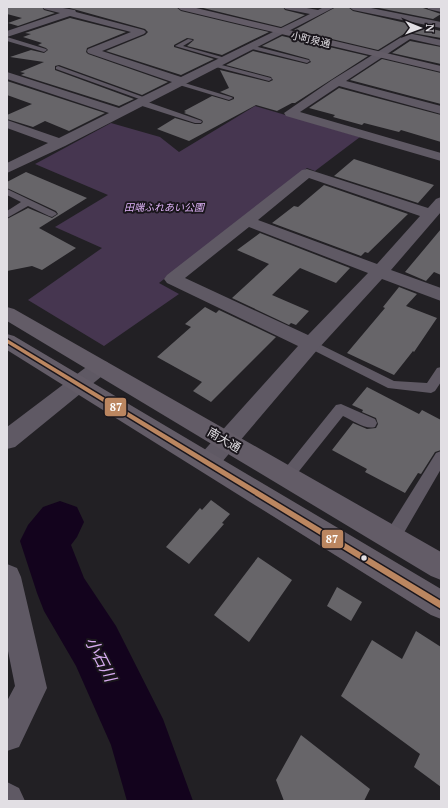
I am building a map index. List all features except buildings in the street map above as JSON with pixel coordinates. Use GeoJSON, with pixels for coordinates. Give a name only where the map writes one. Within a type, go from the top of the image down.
{"type":"FeatureCollection","features":[{"type":"Feature","properties":{"kind":"street"},"geometry":{"type":"LineString","coordinates":[[47,7],[141,32],[92,51],[180,82]]}},
{"type":"Feature","properties":{"kind":"street"},"geometry":{"type":"LineString","coordinates":[[7,34],[87,7]]}},
{"type":"Feature","properties":{"kind":"street","name":"小町泉通"},"geometry":{"type":"LineString","coordinates":[[181,7],[280,32],[441,69]]}},
{"type":"Feature","properties":{"kind":"street"},"geometry":{"type":"LineString","coordinates":[[288,7],[318,13]]}},
{"type":"Feature","properties":{"kind":"street"},"geometry":{"type":"LineString","coordinates":[[7,169],[118,112],[331,7]]}},
{"type":"Feature","properties":{"kind":"street"},"geometry":{"type":"LineString","coordinates":[[353,7],[441,25]]}},
{"type":"Feature","properties":{"kind":"street"},"geometry":{"type":"LineString","coordinates":[[431,7],[441,9]]}},
{"type":"Feature","properties":{"kind":"street"},"geometry":{"type":"LineString","coordinates":[[441,43],[408,36],[290,113],[441,156]]}},
{"type":"Feature","properties":{"kind":"street"},"geometry":{"type":"LineString","coordinates":[[7,75],[118,112]]}},
{"type":"Feature","properties":{"kind":"street"},"geometry":{"type":"LineString","coordinates":[[336,82],[441,110]]}},
{"type":"Feature","properties":{"kind":"street"},"geometry":{"type":"LineString","coordinates":[[7,124],[60,143]]}},
{"type":"Feature","properties":{"kind":"street"},"geometry":{"type":"LineString","coordinates":[[208,462],[311,344],[435,214],[307,173],[173,279],[311,344]]}},
{"type":"Feature","properties":{"kind":"street"},"geometry":{"type":"LineString","coordinates":[[247,221],[441,295]]}},
{"type":"Feature","properties":{"kind":"street","name":"南大通"},"geometry":{"type":"LineString","coordinates":[[7,313],[441,566]]}},
{"type":"Feature","properties":{"kind":"street"},"geometry":{"type":"LineString","coordinates":[[7,341],[441,605]]}},
{"type":"Feature","properties":{"kind":"street"},"geometry":{"type":"LineString","coordinates":[[7,440],[100,367]]}},
{"type":"Feature","properties":{"kind":"street"},"geometry":{"type":"LineString","coordinates":[[7,577],[31,688],[7,735]]}},
{"type":"Feature","properties":{"kind":"lane"},"geometry":{"type":"LineString","coordinates":[[7,39],[44,50]]}},
{"type":"Feature","properties":{"kind":"lane"},"geometry":{"type":"LineString","coordinates":[[190,40],[178,46],[226,59]]}},
{"type":"Feature","properties":{"kind":"lane"},"geometry":{"type":"LineString","coordinates":[[250,47],[307,61]]}},
{"type":"Feature","properties":{"kind":"lane"},"geometry":{"type":"LineString","coordinates":[[214,65],[268,79]]}},
{"type":"Feature","properties":{"kind":"lane"},"geometry":{"type":"LineString","coordinates":[[58,68],[198,121]]}},
{"type":"Feature","properties":{"kind":"lane"},"geometry":{"type":"LineString","coordinates":[[180,82],[229,98]]}},
{"type":"Feature","properties":{"kind":"lane"},"geometry":{"type":"LineString","coordinates":[[7,192],[52,214]]}},
{"type":"Feature","properties":{"kind":"lane"},"geometry":{"type":"LineString","coordinates":[[7,215],[28,202]]}},
{"type":"Feature","properties":{"kind":"lane"},"geometry":{"type":"LineString","coordinates":[[311,344],[392,385],[431,388],[441,371]]}},
{"type":"Feature","properties":{"kind":"lane"},"geometry":{"type":"LineString","coordinates":[[287,476],[341,409],[370,423]]}},
{"type":"Feature","properties":{"kind":"lane"},"geometry":{"type":"LineString","coordinates":[[392,538],[441,456]]}},
{"type":"Feature","properties":{"kind":"green space","name":"田端ふれあい公園"},"geometry":{"type":"Polygon","coordinates":[[[255,106],[360,137],[315,171],[307,168],[159,283],[179,294],[104,346],[28,300],[102,248],[55,227],[108,195],[35,164],[111,123],[160,137],[179,152],[255,106]]]}},
{"type":"Feature","properties":{"kind":"waterway","name":"小石川"},"geometry":{"type":"LineString","coordinates":[[60,522],[45,541],[63,593],[96,646],[141,741],[160,801]]}},
{"type":"Feature","properties":{"kind":"transit line","name":"87"},"geometry":{"type":"LineString","coordinates":[[7,341],[441,605]]}}]}
